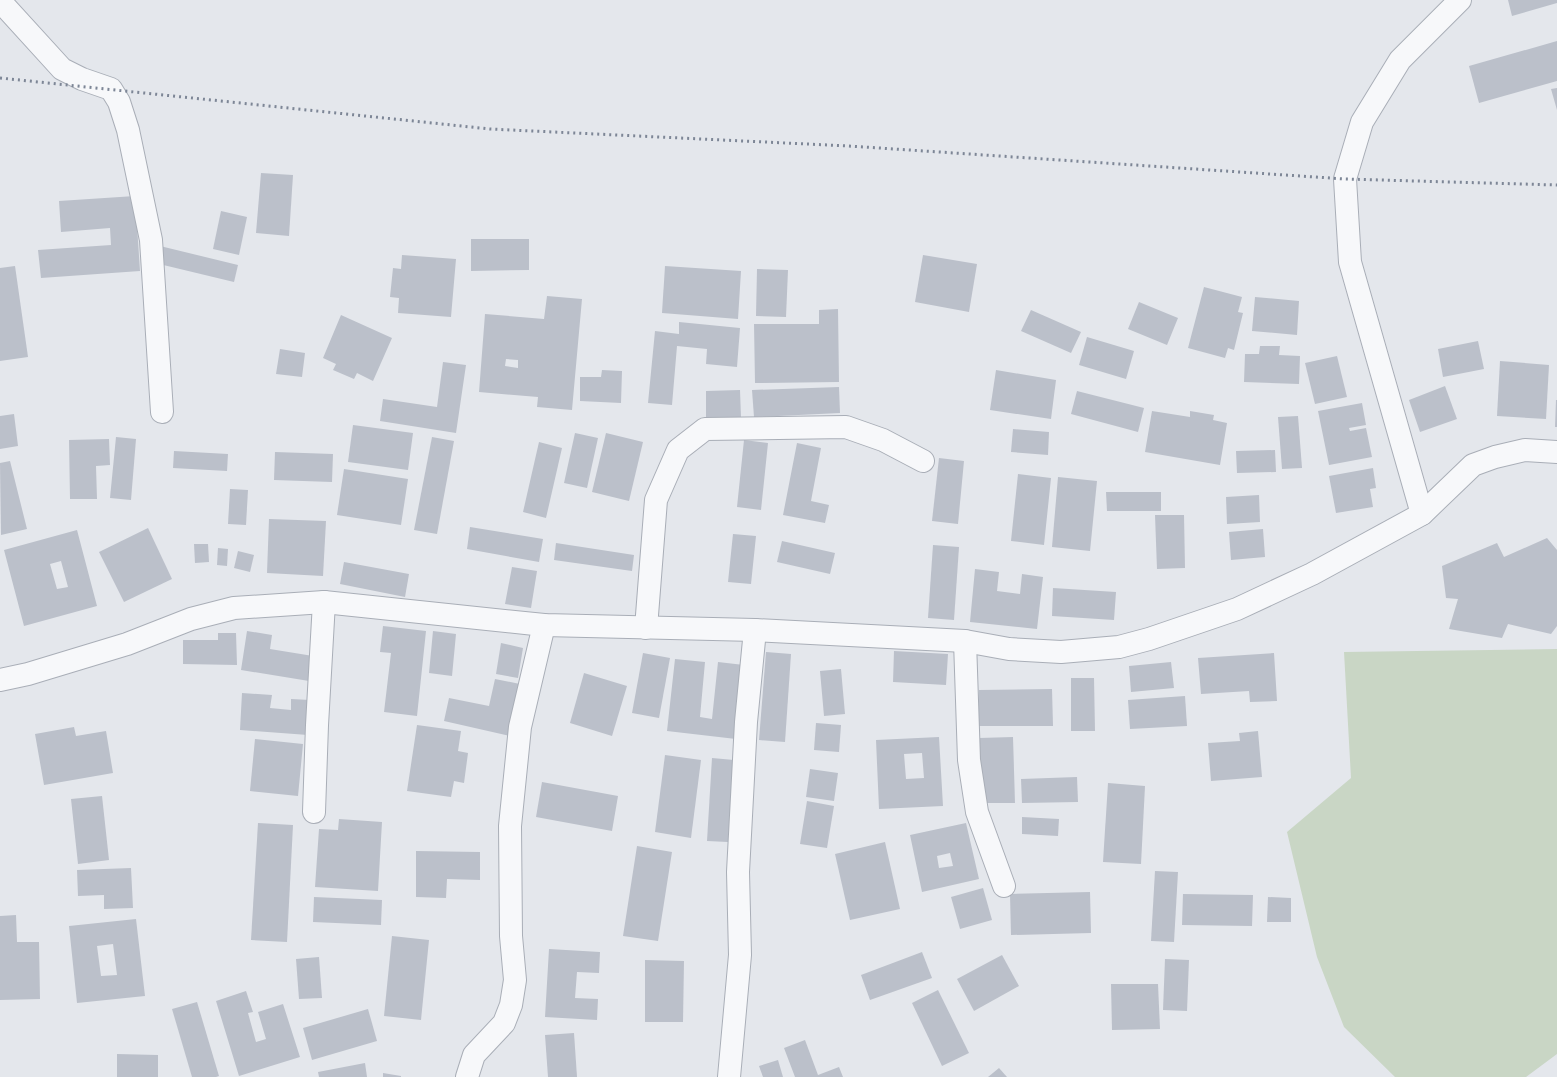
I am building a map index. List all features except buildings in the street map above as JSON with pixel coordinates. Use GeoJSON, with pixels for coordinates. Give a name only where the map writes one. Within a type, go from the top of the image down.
{"type":"FeatureCollection","features":[{"type":"Feature","properties":{"kind":"street"},"geometry":{"type":"LineString","coordinates":[[1422,514],[1350,262],[1345,179],[1362,122],[1400,60],[1460,0]]}},
{"type":"Feature","properties":{"kind":"street"},"geometry":{"type":"LineString","coordinates":[[0,1],[62,69],[82,79],[111,89],[119,102],[128,130],[151,240],[162,412]]}},
{"type":"Feature","properties":{"kind":"street"},"geometry":{"type":"LineString","coordinates":[[646,628],[656,500],[678,450],[705,429],[846,427],[883,440],[923,461]]}},
{"type":"Feature","properties":{"kind":"street"},"geometry":{"type":"LineString","coordinates":[[0,680],[28,674],[127,644],[191,619],[234,608],[324,602],[544,625],[755,630],[965,641],[1009,649],[1061,652],[1119,647],[1148,639],[1237,609],[1312,574],[1422,514],[1473,465],[1495,457],[1525,450],[1557,452]]}},
{"type":"Feature","properties":{"kind":"street"},"geometry":{"type":"LineString","coordinates":[[314,812],[324,602]]}},
{"type":"Feature","properties":{"kind":"street"},"geometry":{"type":"LineString","coordinates":[[466,1077],[474,1055],[504,1023],[511,1005],[515,980],[511,936],[510,826],[520,727],[544,625]]}},
{"type":"Feature","properties":{"kind":"street"},"geometry":{"type":"LineString","coordinates":[[729,1077],[740,954],[738,872],[746,722],[755,630]]}},
{"type":"Feature","properties":{"kind":"street"},"geometry":{"type":"LineString","coordinates":[[965,641],[969,760],[976,805],[1004,886]]}},
{"type":"Feature","properties":{"kind":"green space"},"geometry":{"type":"Polygon","coordinates":[[[1557,649],[1557,1054],[1526,1077],[1395,1077],[1344,1027],[1317,957],[1287,832],[1351,778],[1344,652],[1557,649]]]}},
{"type":"Feature","properties":{"kind":"railway"},"geometry":{"type":"LineString","coordinates":[[0,78],[490,129],[849,146],[1345,179],[1557,185]]}}]}
